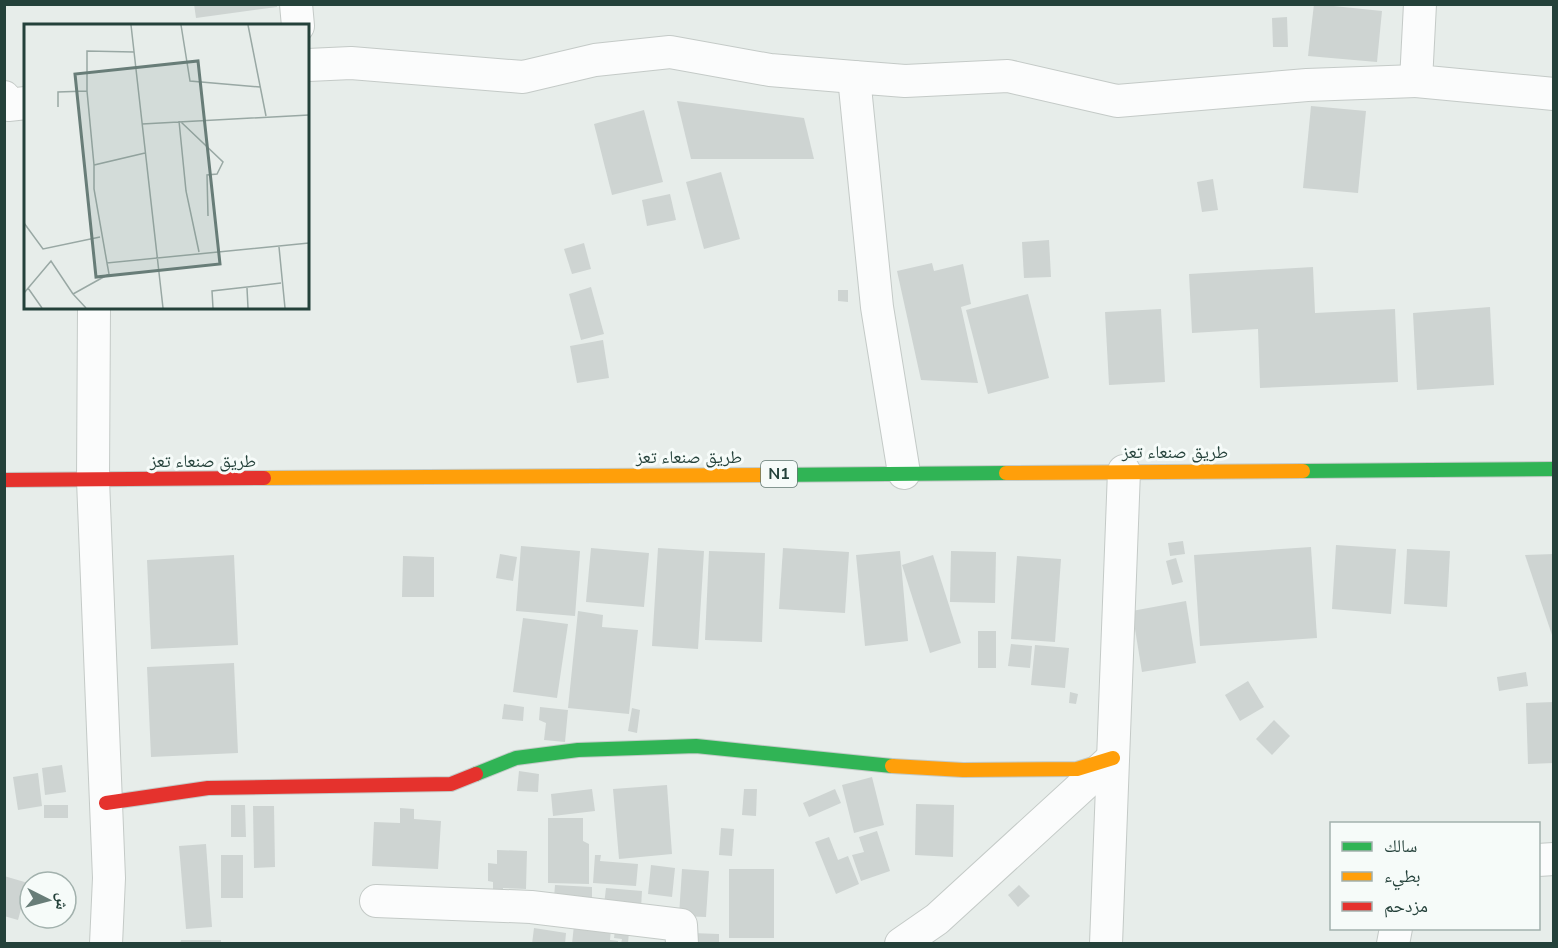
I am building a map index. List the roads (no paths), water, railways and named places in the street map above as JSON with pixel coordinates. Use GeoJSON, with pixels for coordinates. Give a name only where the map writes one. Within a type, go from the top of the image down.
{"type":"FeatureCollection","features":[{"type":"Feature","properties":{"kind":"main road","name":"طريق صنعاء تعز"},"geometry":{"type":"LineString","coordinates":[[4,480],[1554,469]]}},
{"type":"Feature","properties":{"kind":"main road"},"geometry":{"type":"LineString","coordinates":[[106,803],[208,788],[451,784],[516,759],[578,750],[696,746],[849,763],[963,770],[1077,769],[1113,758]]}},
{"type":"Feature","properties":{"kind":"street"},"geometry":{"type":"LineString","coordinates":[[296,4],[298,24]]}},
{"type":"Feature","properties":{"kind":"street"},"geometry":{"type":"LineString","coordinates":[[1416,81],[1420,4]]}},
{"type":"Feature","properties":{"kind":"street"},"geometry":{"type":"LineString","coordinates":[[309,65],[351,63],[523,77],[595,60],[670,52],[770,70],[905,81],[1008,76],[1117,101],[1307,85],[1416,81],[1554,94]]}},
{"type":"Feature","properties":{"kind":"street"},"geometry":{"type":"LineString","coordinates":[[854,77],[877,307],[904,473]]}},
{"type":"Feature","properties":{"kind":"street"},"geometry":{"type":"LineString","coordinates":[[4,97],[8,105],[24,103]]}},
{"type":"Feature","properties":{"kind":"street"},"geometry":{"type":"LineString","coordinates":[[94,309],[93,480],[109,878],[106,944]]}},
{"type":"Feature","properties":{"kind":"street"},"geometry":{"type":"LineString","coordinates":[[1106,944],[1124,471]]}},
{"type":"Feature","properties":{"kind":"street"},"geometry":{"type":"LineString","coordinates":[[901,944],[937,919],[1113,758]]}},
{"type":"Feature","properties":{"kind":"street"},"geometry":{"type":"LineString","coordinates":[[376,901],[531,907],[681,925],[682,944]]}}]}
